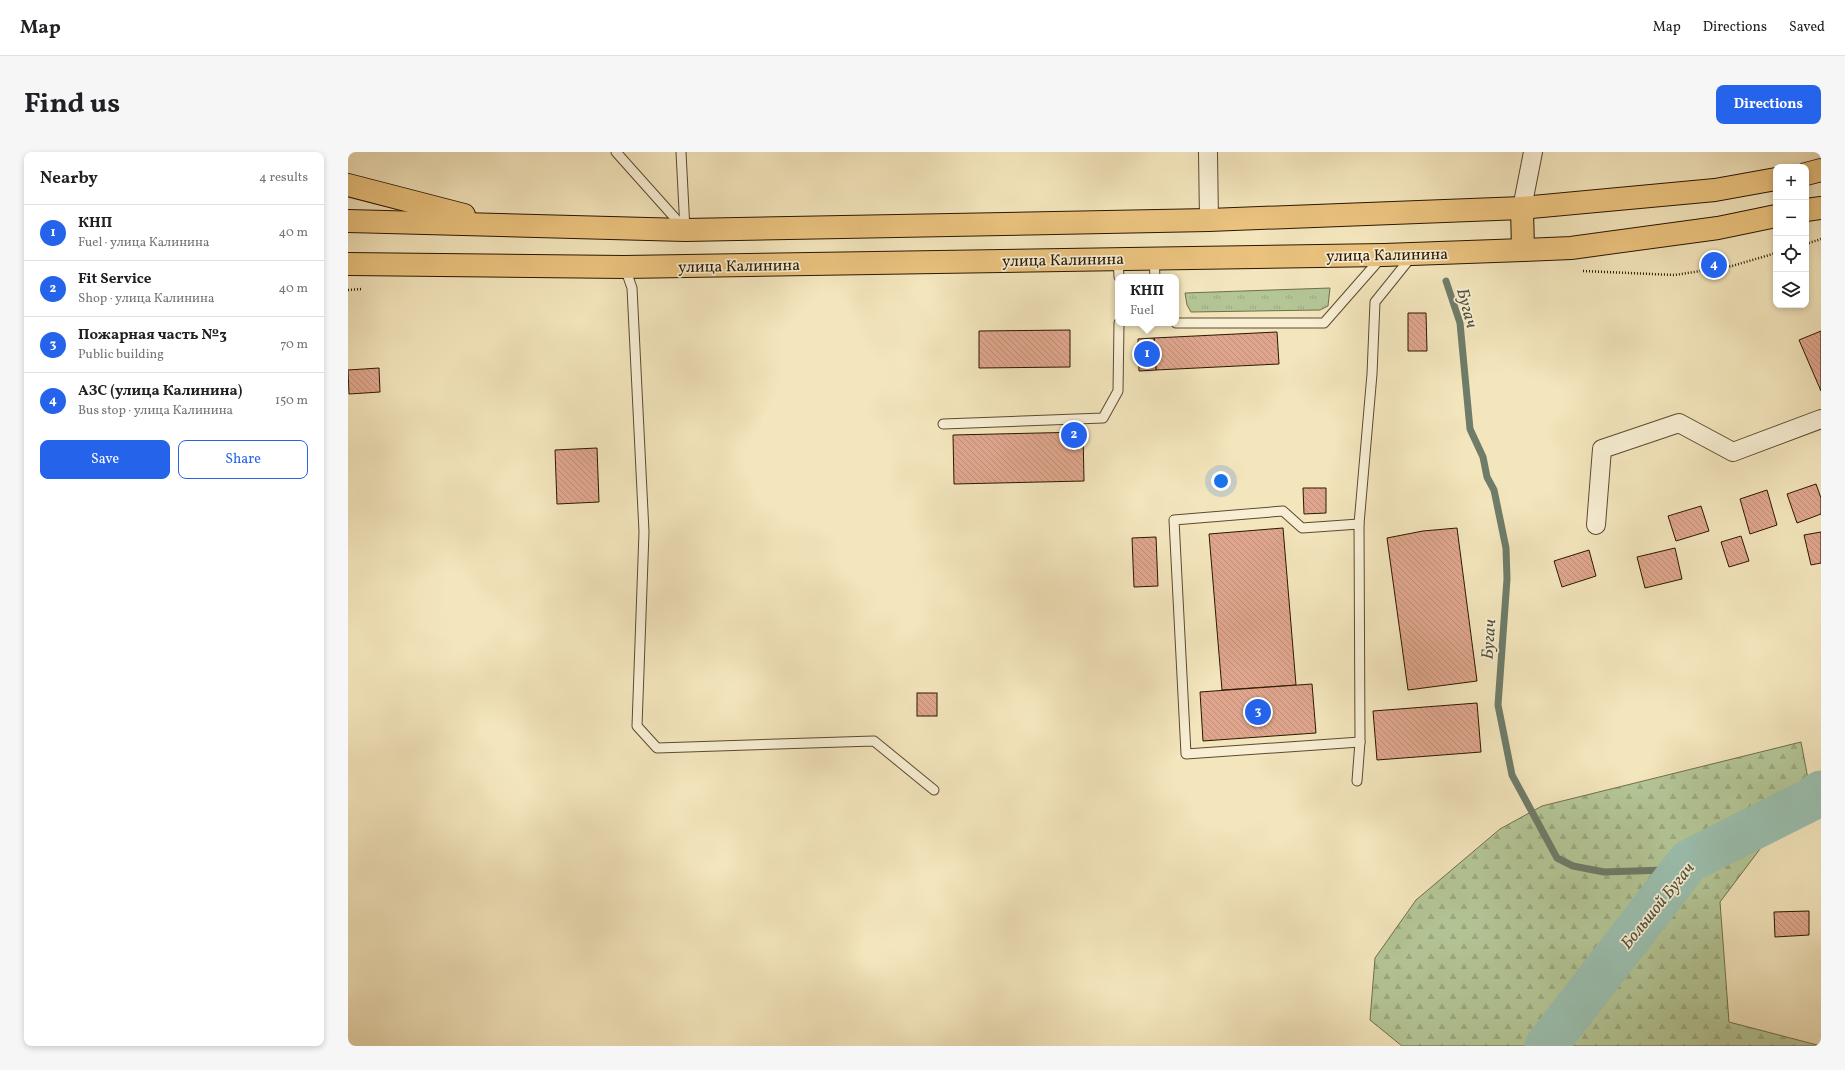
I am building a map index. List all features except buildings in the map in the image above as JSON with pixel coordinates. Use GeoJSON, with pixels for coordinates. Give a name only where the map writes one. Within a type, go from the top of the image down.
{"type":"FeatureCollection","features":[{"type":"Feature","properties":{"kind":"main road"},"geometry":{"type":"LineString","coordinates":[[1809,173],[1821,170]]}},
{"type":"Feature","properties":{"kind":"main road"},"geometry":{"type":"LineString","coordinates":[[348,221],[685,230],[1209,220],[1522,208],[1715,190],[1773,180]]}},
{"type":"Feature","properties":{"kind":"main road"},"geometry":{"type":"LineString","coordinates":[[348,185],[500,225]]}},
{"type":"Feature","properties":{"kind":"main road"},"geometry":{"type":"LineString","coordinates":[[1522,208],[1523,250]]}},
{"type":"Feature","properties":{"kind":"main road"},"geometry":{"type":"LineString","coordinates":[[1809,210],[1821,208]]}},
{"type":"Feature","properties":{"kind":"main road","name":"улица Калинина"},"geometry":{"type":"LineString","coordinates":[[348,264],[624,267],[1154,267],[1414,253],[1571,248],[1721,228],[1773,217]]}},
{"type":"Feature","properties":{"kind":"street"},"geometry":{"type":"LineString","coordinates":[[1208,152],[1209,220]]}},
{"type":"Feature","properties":{"kind":"street"},"geometry":{"type":"LineString","coordinates":[[1522,208],[1533,152]]}},
{"type":"Feature","properties":{"kind":"street"},"geometry":{"type":"LineString","coordinates":[[1596,525],[1602,448],[1680,423],[1733,452],[1821,419]]}},
{"type":"Feature","properties":{"kind":"lane"},"geometry":{"type":"LineString","coordinates":[[616,152],[685,230]]}},
{"type":"Feature","properties":{"kind":"lane"},"geometry":{"type":"LineString","coordinates":[[681,152],[685,230]]}},
{"type":"Feature","properties":{"kind":"lane"},"geometry":{"type":"LineString","coordinates":[[1358,781],[1360,742],[1359,524],[1372,374],[1375,302],[1414,253]]}},
{"type":"Feature","properties":{"kind":"lane"},"geometry":{"type":"LineString","coordinates":[[1179,322],[1324,323],[1384,255]]}},
{"type":"Feature","properties":{"kind":"lane"},"geometry":{"type":"LineString","coordinates":[[624,267],[632,288],[644,532],[637,726],[657,748],[874,741],[934,790]]}},
{"type":"Feature","properties":{"kind":"lane"},"geometry":{"type":"LineString","coordinates":[[943,424],[1103,418],[1118,391],[1119,326]]}},
{"type":"Feature","properties":{"kind":"lane"},"geometry":{"type":"LineString","coordinates":[[1359,524],[1302,528],[1283,511],[1174,520],[1186,754],[1360,742]]}},
{"type":"Feature","properties":{"kind":"path"},"geometry":{"type":"LineString","coordinates":[[1809,243],[1821,239]]}},
{"type":"Feature","properties":{"kind":"path"},"geometry":{"type":"LineString","coordinates":[[1582,271],[1674,275],[1732,266],[1773,254]]}},
{"type":"Feature","properties":{"kind":"green space"},"geometry":{"type":"Polygon","coordinates":[[[1330,288],[1328,306],[1320,310],[1191,312],[1187,305],[1185,293],[1330,288]]]}},
{"type":"Feature","properties":{"kind":"green space"},"geometry":{"type":"Polygon","coordinates":[[[1801,742],[1809,784],[1720,902],[1729,1022],[1821,1046],[1402,1046],[1370,1020],[1375,958],[1416,900],[1500,829],[1542,806],[1801,742]]]}},
{"type":"Feature","properties":{"kind":"waterway","name":"Бугач"},"geometry":{"type":"LineString","coordinates":[[1446,281],[1460,323],[1470,429],[1483,457],[1487,477],[1494,490],[1506,548],[1507,579],[1498,705],[1512,775],[1557,858],[1573,866],[1604,872],[1665,870],[1679,868],[1689,861]]}},
{"type":"Feature","properties":{"kind":"waterway","name":"Большой Бугач"},"geometry":{"type":"LineString","coordinates":[[1546,1046],[1689,861],[1810,800],[1821,792]]}},
{"type":"Feature","properties":{"kind":"place","name":"АЗС (улица Калинина)"},"geometry":{"type":"Point","coordinates":[1714,265]}},
{"type":"Feature","properties":{"kind":"place","name":"КНП"},"geometry":{"type":"Point","coordinates":[1147,354]}},
{"type":"Feature","properties":{"kind":"place","name":"Fit Service"},"geometry":{"type":"Point","coordinates":[1074,435]}},
{"type":"Feature","properties":{"kind":"place","name":"Пожарная часть №3"},"geometry":{"type":"Point","coordinates":[1258,712]}}]}
